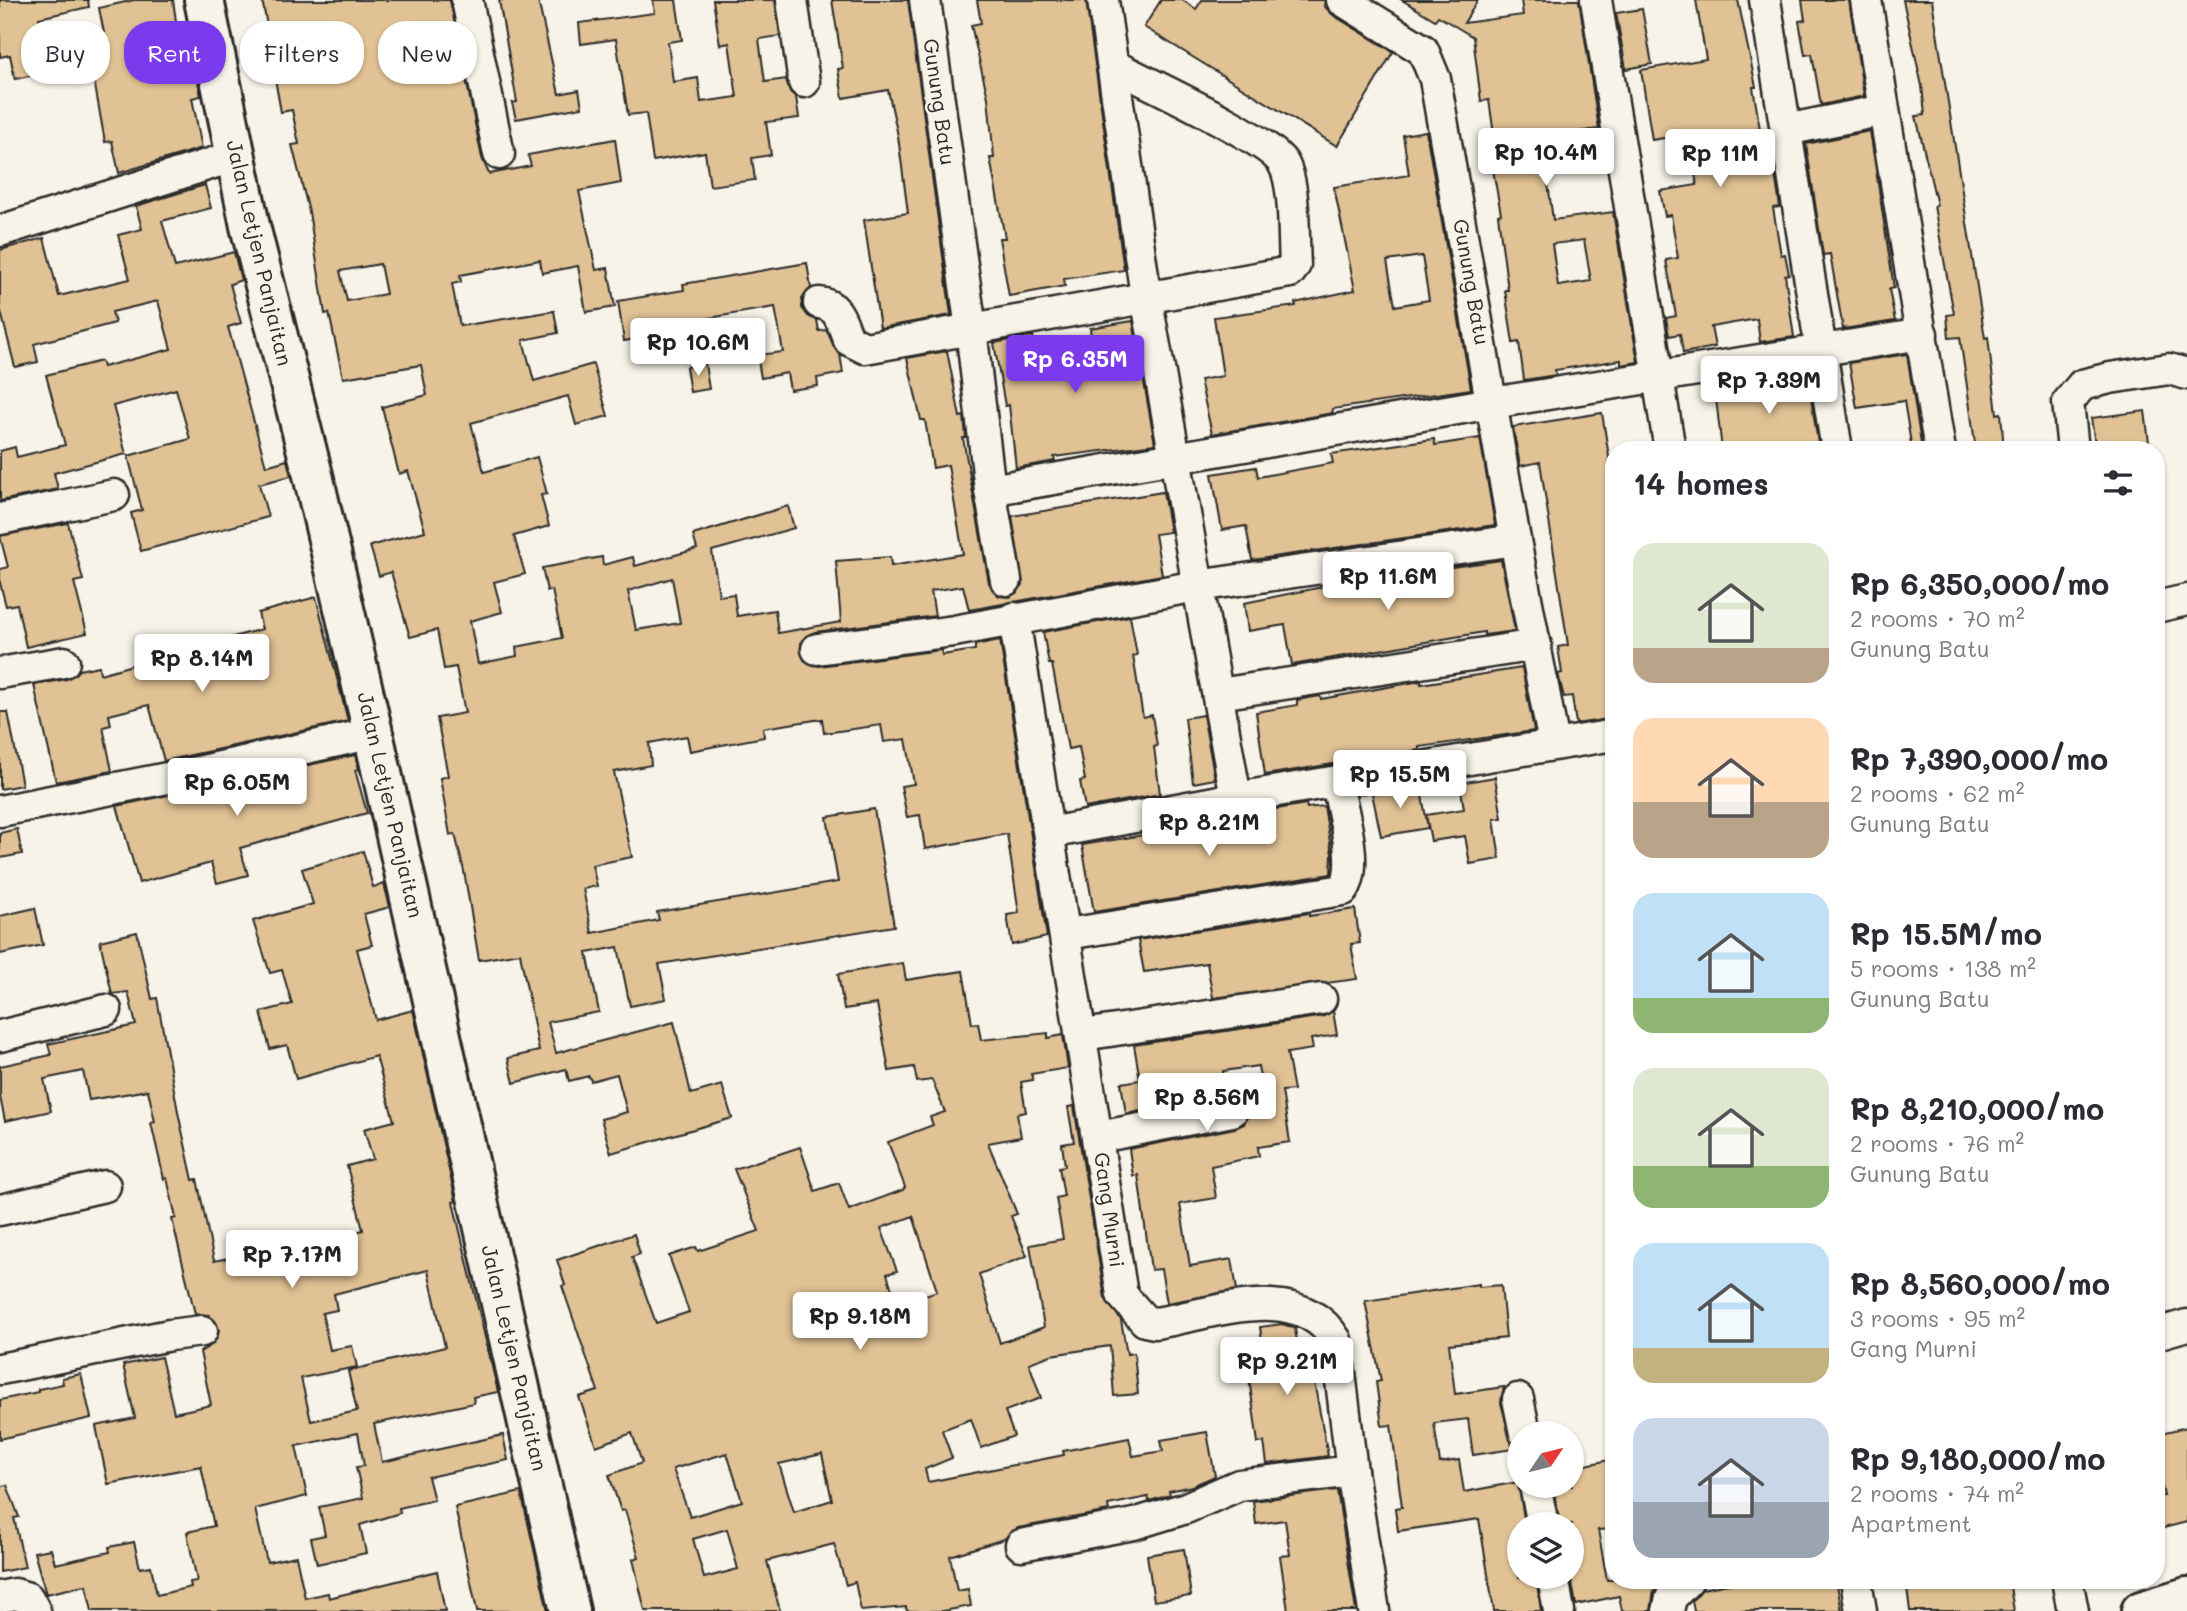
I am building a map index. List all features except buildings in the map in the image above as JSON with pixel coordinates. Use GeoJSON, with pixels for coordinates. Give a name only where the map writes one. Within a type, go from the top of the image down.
{"type":"FeatureCollection","features":[{"type":"Feature","properties":{"kind":"main road","name":"Jalan Letjen Panjaitan"},"geometry":{"type":"LineString","coordinates":[[204,0],[235,156],[373,733],[570,1611]]}},
{"type":"Feature","properties":{"kind":"main road"},"geometry":{"type":"LineString","coordinates":[[2141,1611],[2187,1597]]}},
{"type":"Feature","properties":{"kind":"street"},"geometry":{"type":"LineString","coordinates":[[467,0],[499,154]]}},
{"type":"Feature","properties":{"kind":"street"},"geometry":{"type":"LineString","coordinates":[[792,0],[804,82]]}},
{"type":"Feature","properties":{"kind":"street","name":"Gunung Batu"},"geometry":{"type":"LineString","coordinates":[[925,0],[971,329],[990,490],[1006,580]]}},
{"type":"Feature","properties":{"kind":"street"},"geometry":{"type":"LineString","coordinates":[[1103,0],[1115,66],[1146,296],[1173,459],[1219,694],[1236,798]]}},
{"type":"Feature","properties":{"kind":"street","name":"Gunung Batu"},"geometry":{"type":"LineString","coordinates":[[1342,0],[1423,50],[1431,64],[1441,107],[1515,540],[1554,744]]}},
{"type":"Feature","properties":{"kind":"street"},"geometry":{"type":"LineString","coordinates":[[1596,0],[1669,441]]}},
{"type":"Feature","properties":{"kind":"street"},"geometry":{"type":"LineString","coordinates":[[1765,0],[1836,441]]}},
{"type":"Feature","properties":{"kind":"street"},"geometry":{"type":"LineString","coordinates":[[1866,0],[1939,441]]}},
{"type":"Feature","properties":{"kind":"street"},"geometry":{"type":"LineString","coordinates":[[819,303],[830,304],[839,314],[849,340],[865,348],[1290,272],[1295,265],[1290,191],[1286,169],[1275,154],[1240,131],[1115,66]]}},
{"type":"Feature","properties":{"kind":"street"},"geometry":{"type":"LineString","coordinates":[[1786,130],[1884,110]]}},
{"type":"Feature","properties":{"kind":"street"},"geometry":{"type":"LineString","coordinates":[[0,231],[235,156]]}},
{"type":"Feature","properties":{"kind":"street"},"geometry":{"type":"LineString","coordinates":[[990,490],[1492,403],[1923,334]]}},
{"type":"Feature","properties":{"kind":"street"},"geometry":{"type":"LineString","coordinates":[[2072,441],[2068,402],[2082,385],[2169,369],[2187,374]]}},
{"type":"Feature","properties":{"kind":"street"},"geometry":{"type":"LineString","coordinates":[[0,519],[114,495]]}},
{"type":"Feature","properties":{"kind":"street"},"geometry":{"type":"LineString","coordinates":[[817,649],[954,631],[1197,586],[1515,540]]}},
{"type":"Feature","properties":{"kind":"street"},"geometry":{"type":"LineString","coordinates":[[2165,605],[2187,600]]}},
{"type":"Feature","properties":{"kind":"street","name":"Gang Murni"},"geometry":{"type":"LineString","coordinates":[[1014,618],[1083,1035],[1122,1295],[1145,1321],[1155,1323],[1253,1305],[1285,1306],[1322,1323],[1336,1340],[1352,1471],[1374,1611]]}},
{"type":"Feature","properties":{"kind":"street"},"geometry":{"type":"LineString","coordinates":[[1219,694],[1536,645]]}},
{"type":"Feature","properties":{"kind":"street"},"geometry":{"type":"LineString","coordinates":[[0,673],[64,662]]}},
{"type":"Feature","properties":{"kind":"street"},"geometry":{"type":"LineString","coordinates":[[0,811],[203,771],[373,733]]}},
{"type":"Feature","properties":{"kind":"street"},"geometry":{"type":"LineString","coordinates":[[1049,834],[1236,798],[1605,736]]}},
{"type":"Feature","properties":{"kind":"street"},"geometry":{"type":"LineString","coordinates":[[1066,934],[1343,890],[1351,875],[1350,857],[1337,783]]}},
{"type":"Feature","properties":{"kind":"street"},"geometry":{"type":"LineString","coordinates":[[1083,1035],[1321,999]]}},
{"type":"Feature","properties":{"kind":"street"},"geometry":{"type":"LineString","coordinates":[[0,1036],[106,1010]]}},
{"type":"Feature","properties":{"kind":"street"},"geometry":{"type":"LineString","coordinates":[[1098,1137],[1232,1111]]}},
{"type":"Feature","properties":{"kind":"street"},"geometry":{"type":"LineString","coordinates":[[0,1210],[105,1186]]}},
{"type":"Feature","properties":{"kind":"street"},"geometry":{"type":"LineString","coordinates":[[2165,1331],[2187,1325]]}},
{"type":"Feature","properties":{"kind":"street"},"geometry":{"type":"LineString","coordinates":[[0,1369],[202,1331]]}},
{"type":"Feature","properties":{"kind":"street"},"geometry":{"type":"LineString","coordinates":[[1518,1399],[1523,1421]]}},
{"type":"Feature","properties":{"kind":"street"},"geometry":{"type":"LineString","coordinates":[[1021,1545],[1134,1524],[1186,1508],[1238,1485],[1352,1471]]}},
{"type":"Feature","properties":{"kind":"street"},"geometry":{"type":"LineString","coordinates":[[1555,1589],[1559,1611]]}},
{"type":"Feature","properties":{"kind":"street"},"geometry":{"type":"LineString","coordinates":[[1668,1611],[1671,1598],[1680,1589]]}},
{"type":"Feature","properties":{"kind":"street"},"geometry":{"type":"LineString","coordinates":[[1857,1589],[1861,1611]]}},
{"type":"Feature","properties":{"kind":"street"},"geometry":{"type":"LineString","coordinates":[[2069,1589],[2073,1611]]}},
{"type":"Feature","properties":{"kind":"street"},"geometry":{"type":"LineString","coordinates":[[0,1597],[15,1594],[28,1598],[35,1611]]}}]}
